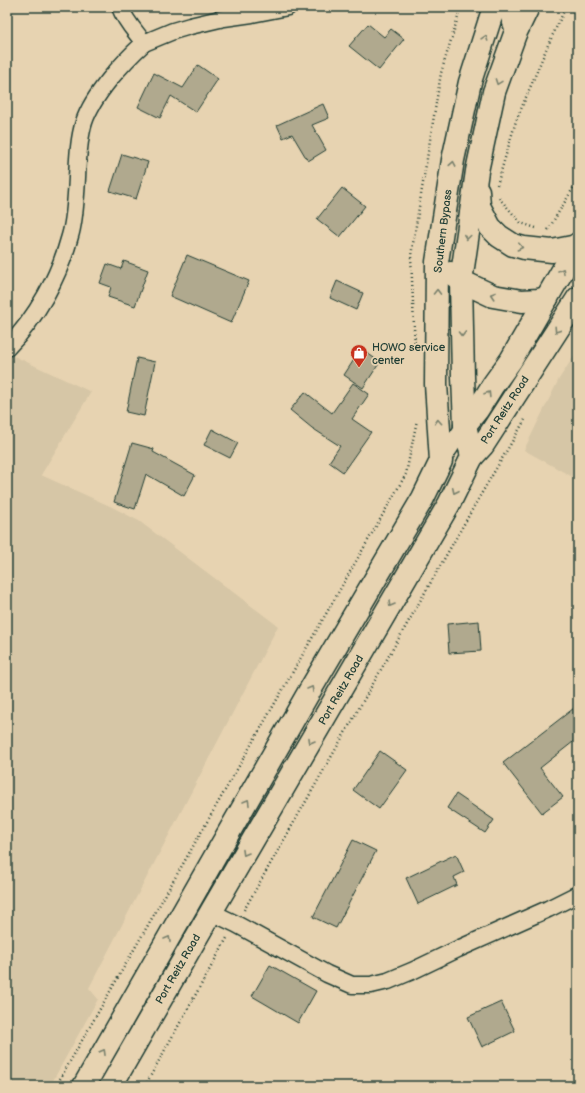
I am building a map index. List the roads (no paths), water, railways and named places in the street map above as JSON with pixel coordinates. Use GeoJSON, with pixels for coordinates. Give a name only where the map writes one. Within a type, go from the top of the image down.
{"type":"FeatureCollection","features":[{"type":"Feature","properties":{"kind":"main road","name":"Southern Bypass"},"geometry":{"type":"LineString","coordinates":[[441,461],[436,384],[437,262],[453,160],[470,82],[494,7]]}},
{"type":"Feature","properties":{"kind":"main road"},"geometry":{"type":"LineString","coordinates":[[472,457],[465,425],[462,377],[461,281],[477,171],[494,92],[515,34],[528,7]]}},
{"type":"Feature","properties":{"kind":"main road"},"geometry":{"type":"LineString","coordinates":[[477,171],[479,206],[490,227],[499,236],[513,245],[524,248],[552,251],[578,245]]}},
{"type":"Feature","properties":{"kind":"main road","name":"Port Reitz Road"},"geometry":{"type":"LineString","coordinates":[[465,425],[478,409],[511,360],[578,245]]}},
{"type":"Feature","properties":{"kind":"main road"},"geometry":{"type":"LineString","coordinates":[[437,262],[461,281],[493,296],[522,301],[547,298]]}},
{"type":"Feature","properties":{"kind":"main road","name":"Port Reitz Road"},"geometry":{"type":"LineString","coordinates":[[111,1086],[445,511],[472,457],[483,445],[578,298]]}},
{"type":"Feature","properties":{"kind":"main road"},"geometry":{"type":"LineString","coordinates":[[84,1086],[313,685],[423,498],[441,461]]}},
{"type":"Feature","properties":{"kind":"street"},"geometry":{"type":"LineString","coordinates":[[120,7],[123,16],[144,43]]}},
{"type":"Feature","properties":{"kind":"street"},"geometry":{"type":"LineString","coordinates":[[7,348],[30,322],[58,272],[71,235],[78,172],[79,144],[84,122],[93,102],[112,77],[144,43],[174,31],[224,18],[288,7]]}},
{"type":"Feature","properties":{"kind":"street"},"geometry":{"type":"LineString","coordinates":[[500,7],[508,14],[515,34]]}},
{"type":"Feature","properties":{"kind":"street","name":"Port Reitz Road"},"geometry":{"type":"LineString","coordinates":[[441,461],[465,425]]}},
{"type":"Feature","properties":{"kind":"street"},"geometry":{"type":"LineString","coordinates":[[211,912],[236,924],[327,974],[352,985],[370,985],[388,981],[412,971],[578,894]]}},
{"type":"Feature","properties":{"kind":"place","name":"HOWO service center"},"geometry":{"type":"Point","coordinates":[359,368]}}]}
